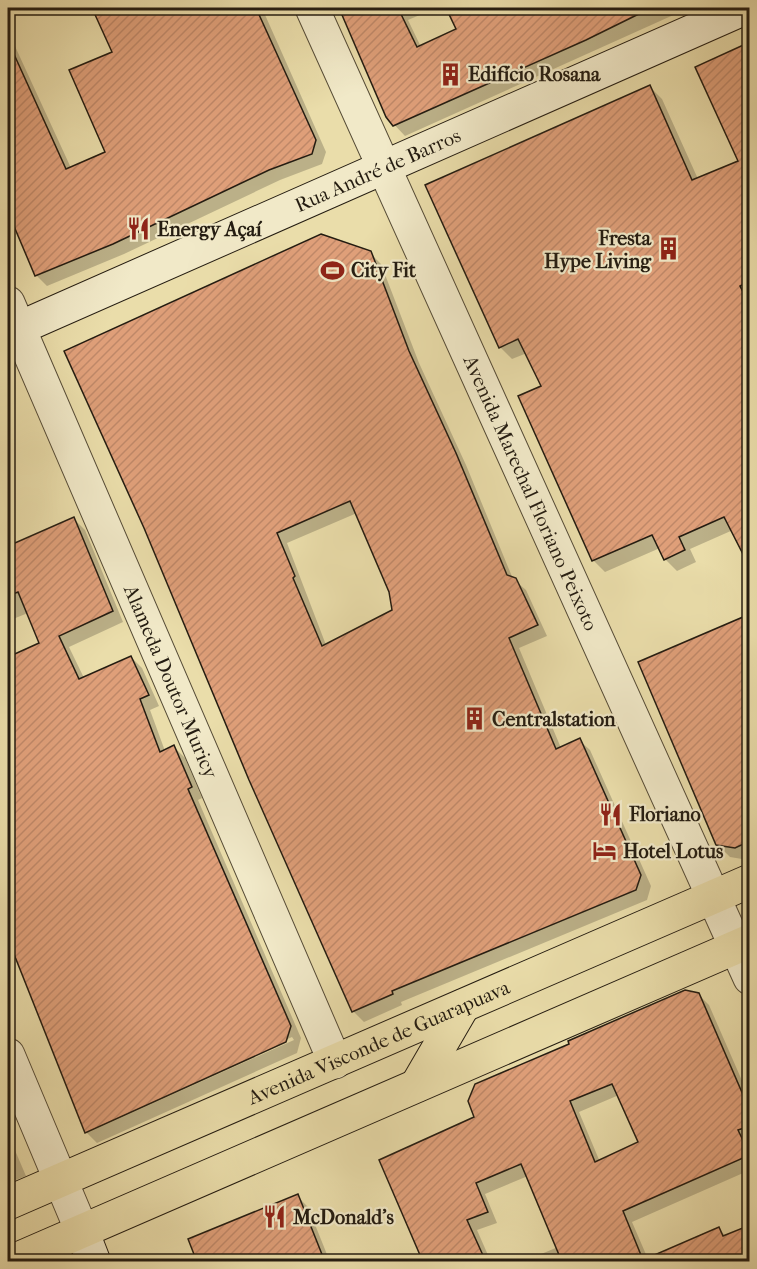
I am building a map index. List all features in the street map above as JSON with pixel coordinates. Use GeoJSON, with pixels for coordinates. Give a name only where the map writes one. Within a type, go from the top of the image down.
{"type":"FeatureCollection","features":[{"type":"Feature","properties":{"kind":"main road","name":"Avenida Visconde de Guarapuava"},"geometry":{"type":"LineString","coordinates":[[8,1203],[750,882]]}},
{"type":"Feature","properties":{"kind":"main road"},"geometry":{"type":"LineString","coordinates":[[11,1262],[742,944]]}},
{"type":"Feature","properties":{"kind":"main road"},"geometry":{"type":"LineString","coordinates":[[417,1085],[463,1006]]}},
{"type":"Feature","properties":{"kind":"street","name":"Avenida Marechal Floriano Peixoto"},"geometry":{"type":"LineString","coordinates":[[312,8],[713,897],[742,944],[750,978]]}},
{"type":"Feature","properties":{"kind":"street","name":"Rua André de Barros"},"geometry":{"type":"LineString","coordinates":[[11,321],[384,167],[746,8]]}},
{"type":"Feature","properties":{"kind":"street","name":"Alameda Doutor Muricy"},"geometry":{"type":"LineString","coordinates":[[11,321],[335,1062]]}},
{"type":"Feature","properties":{"kind":"street"},"geometry":{"type":"LineString","coordinates":[[8,1055],[94,1262]]}},
{"type":"Feature","properties":{"kind":"building"},"geometry":{"type":"Polygon","coordinates":[[[92,8],[256,8],[316,140],[312,154],[269,170],[113,244],[35,276],[8,212],[8,41],[66,169],[105,152],[69,70],[112,52],[92,8]]]}},
{"type":"Feature","properties":{"kind":"building"},"geometry":{"type":"Polygon","coordinates":[[[339,8],[398,8],[417,47],[456,29],[446,8],[651,8],[586,40],[393,126],[386,117],[339,8]]]}},
{"type":"Feature","properties":{"kind":"building"},"geometry":{"type":"Polygon","coordinates":[[[750,42],[750,281],[740,286],[750,306],[750,568],[724,517],[679,537],[685,550],[664,560],[652,535],[592,561],[518,396],[541,386],[518,339],[499,348],[425,185],[650,85],[692,180],[738,161],[695,67],[750,42]]]}},
{"type":"Feature","properties":{"kind":"building"},"geometry":{"type":"Polygon","coordinates":[[[321,234],[371,251],[409,351],[456,453],[507,575],[516,578],[538,625],[509,638],[556,749],[580,738],[641,875],[636,890],[392,991],[393,994],[352,1012],[249,780],[144,528],[64,351],[321,234]],[[350,501],[277,533],[322,646],[392,610],[389,592],[350,501]]]}},
{"type":"Feature","properties":{"kind":"building"},"geometry":{"type":"Polygon","coordinates":[[[74,517],[113,611],[59,636],[79,679],[131,656],[149,695],[140,699],[160,752],[174,745],[192,787],[188,789],[291,1026],[286,1042],[85,1133],[8,939],[8,657],[39,643],[18,592],[8,596],[8,546],[74,517]]]}},
{"type":"Feature","properties":{"kind":"building"},"geometry":{"type":"Polygon","coordinates":[[[750,614],[750,841],[735,848],[716,845],[638,662],[750,614]]]}},
{"type":"Feature","properties":{"kind":"building"},"geometry":{"type":"Polygon","coordinates":[[[685,990],[699,993],[750,1111],[750,1126],[738,1130],[750,1155],[623,1211],[643,1260],[719,1227],[723,1236],[750,1225],[750,1262],[562,1262],[521,1164],[476,1183],[488,1212],[467,1220],[486,1262],[423,1262],[379,1160],[474,1117],[468,1101],[475,1084],[569,1044],[568,1041],[685,990]],[[612,1084],[570,1101],[595,1162],[638,1142],[612,1084]]]}},
{"type":"Feature","properties":{"kind":"building","name":"McDonald's"},"geometry":{"type":"Polygon","coordinates":[[[298,1194],[325,1262],[197,1262],[188,1239],[298,1194]]]}},
{"type":"Feature","properties":{"kind":"place","name":"Edifício Rosana"},"geometry":{"type":"Point","coordinates":[450,74]}},
{"type":"Feature","properties":{"kind":"place","name":"Energy Açaí"},"geometry":{"type":"Point","coordinates":[139,229]}},
{"type":"Feature","properties":{"kind":"place","name":"Fresta Hype Living"},"geometry":{"type":"Point","coordinates":[669,249]}},
{"type":"Feature","properties":{"kind":"place","name":"City Fit"},"geometry":{"type":"Point","coordinates":[333,270]}},
{"type":"Feature","properties":{"kind":"place","name":"Centralstation"},"geometry":{"type":"Point","coordinates":[474,719]}},
{"type":"Feature","properties":{"kind":"place","name":"Floriano"},"geometry":{"type":"Point","coordinates":[611,814]}},
{"type":"Feature","properties":{"kind":"place","name":"Hotel Lotus"},"geometry":{"type":"Point","coordinates":[605,851]}},
{"type":"Feature","properties":{"kind":"place","name":"McDonald's"},"geometry":{"type":"Point","coordinates":[275,1217]}}]}
